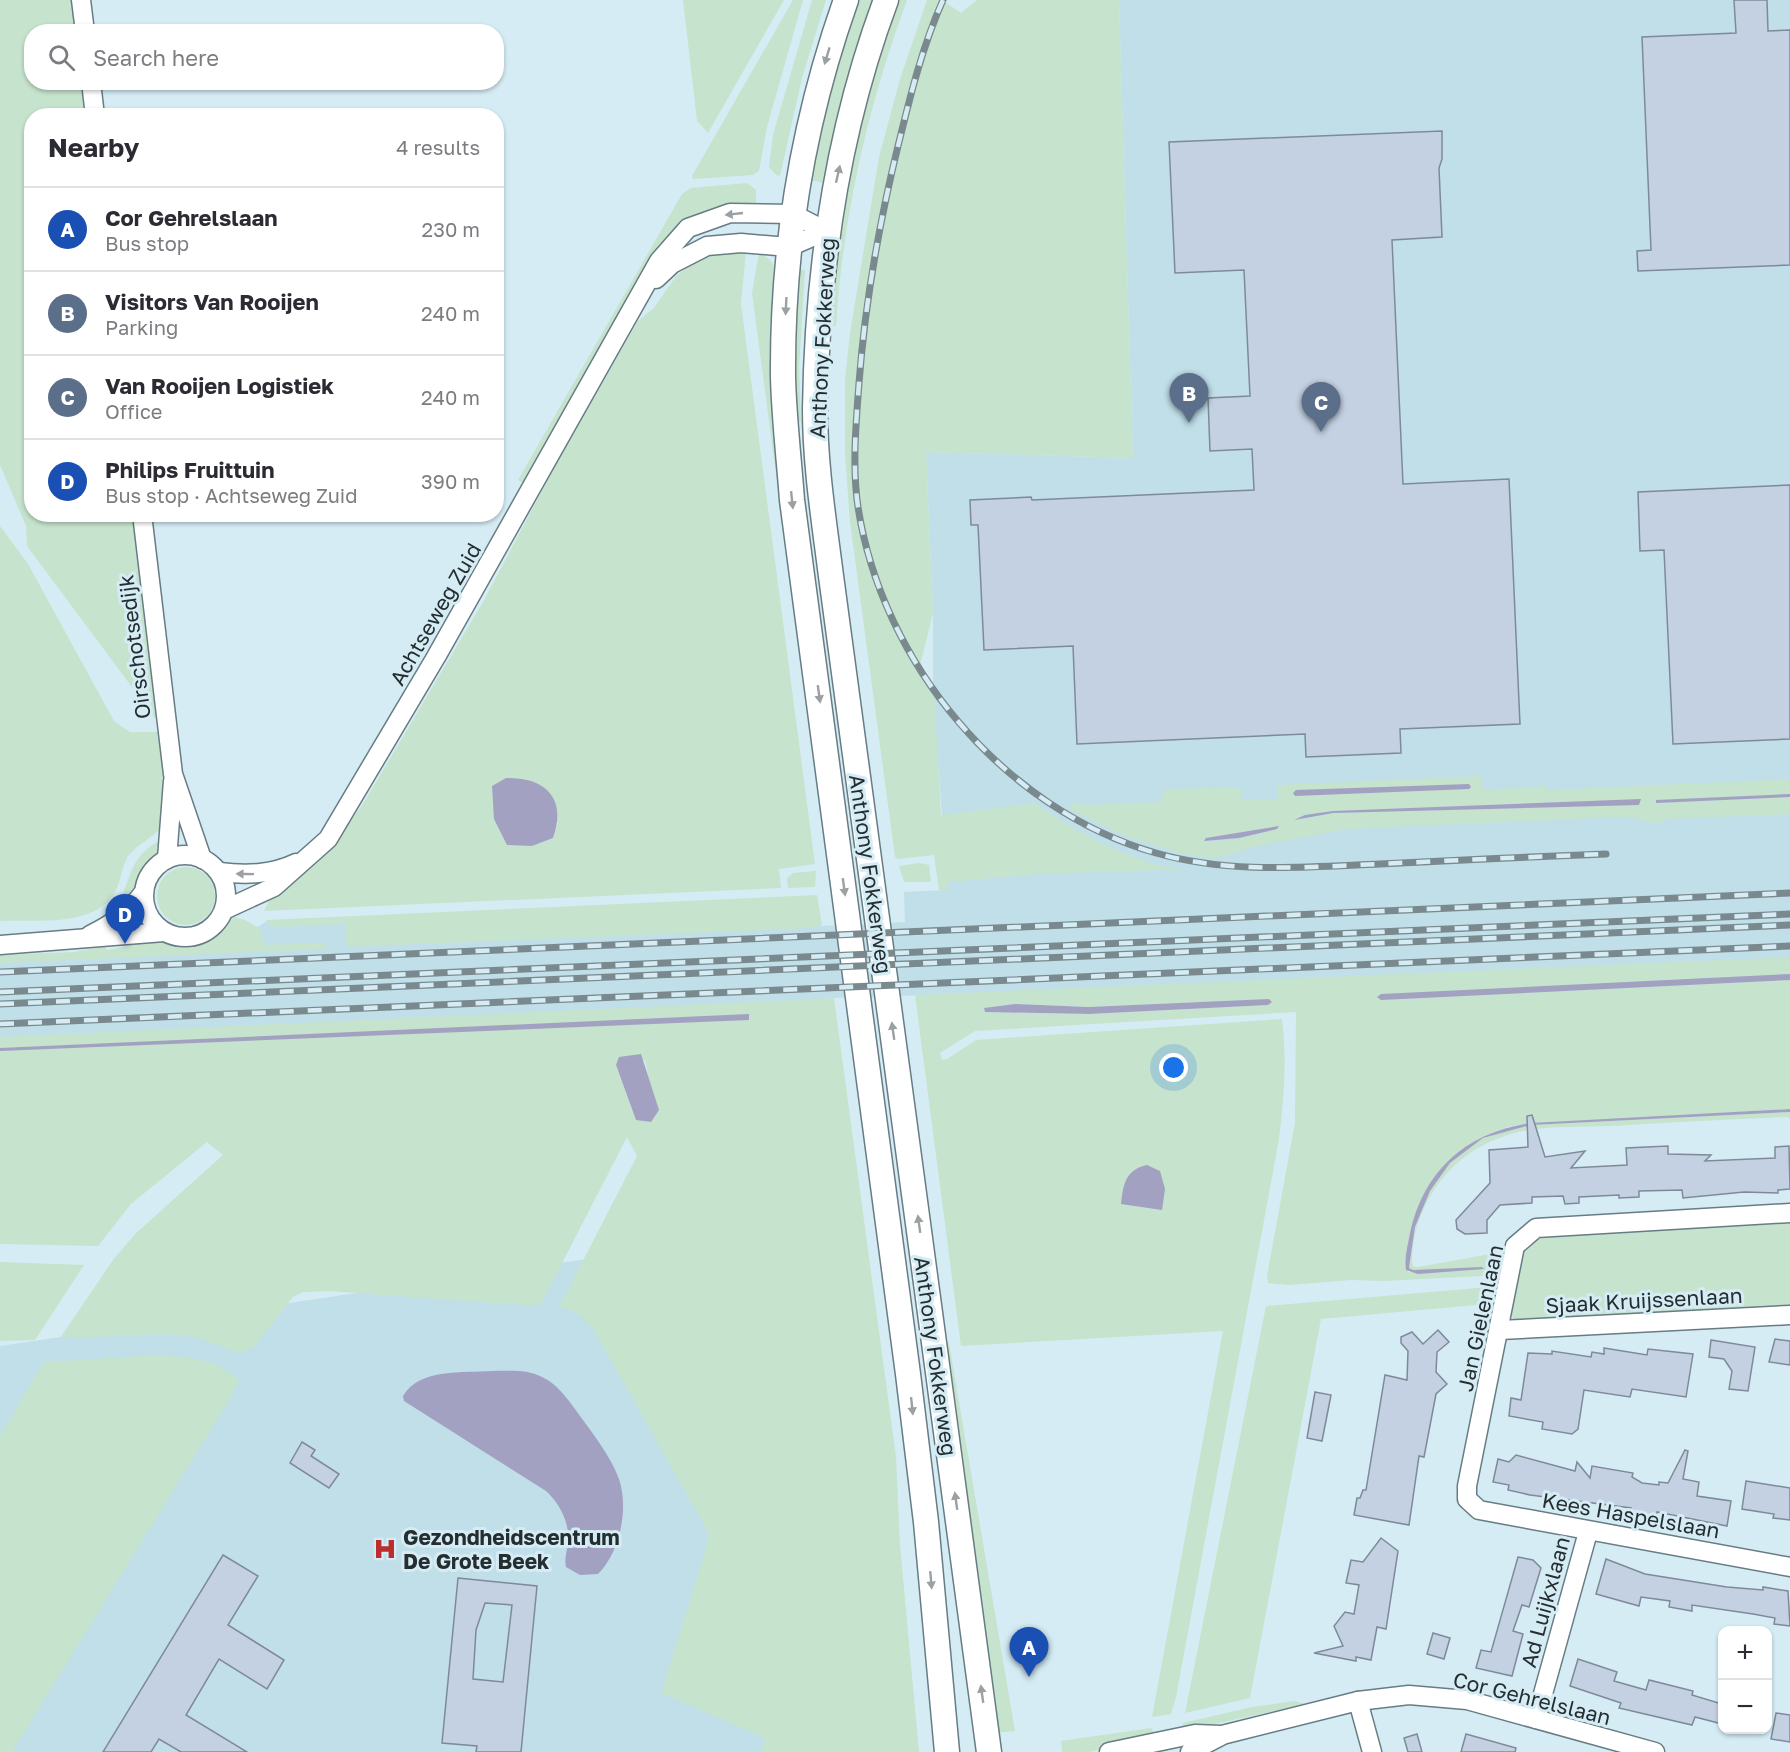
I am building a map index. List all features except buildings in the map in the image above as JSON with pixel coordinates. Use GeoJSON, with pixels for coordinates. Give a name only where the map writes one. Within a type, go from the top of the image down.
{"type":"FeatureCollection","features":[{"type":"Feature","properties":{"kind":"main road","name":"Anthony Fokkerweg"},"geometry":{"type":"LineString","coordinates":[[846,0],[816,95],[793,214],[789,247],[783,375],[792,500],[926,1522],[947,1752]]}},
{"type":"Feature","properties":{"kind":"main road","name":"Anthony Fokkerweg"},"geometry":{"type":"LineString","coordinates":[[886,0],[851,112],[826,231],[815,411],[821,495],[989,1752]]}},
{"type":"Feature","properties":{"kind":"street"},"geometry":{"type":"LineString","coordinates":[[81,0],[84,24]]}},
{"type":"Feature","properties":{"kind":"street"},"geometry":{"type":"LineString","coordinates":[[92,90],[94,108]]}},
{"type":"Feature","properties":{"kind":"street","name":"Achtseweg Zuid"},"geometry":{"type":"LineString","coordinates":[[224,910],[274,887],[328,839],[355,798],[643,294],[659,261],[688,228],[730,213],[793,214],[826,231]]}},
{"type":"Feature","properties":{"kind":"street","name":"Achtseweg Zuid"},"geometry":{"type":"LineString","coordinates":[[643,294],[672,264],[707,246],[741,243],[789,247],[826,231]]}},
{"type":"Feature","properties":{"kind":"street","name":"Oirschotsedijk"},"geometry":{"type":"LineString","coordinates":[[142,522],[173,774],[167,860]]}},
{"type":"Feature","properties":{"kind":"street","name":"Oirschotsedijk"},"geometry":{"type":"LineString","coordinates":[[173,774],[202,859]]}},
{"type":"Feature","properties":{"kind":"street"},"geometry":{"type":"LineString","coordinates":[[0,945],[81,940],[164,932],[176,936],[199,935],[210,929],[224,910],[225,884],[219,872],[202,859],[184,855],[167,860],[156,867],[148,879],[144,892],[129,912],[109,926],[81,940]]}},
{"type":"Feature","properties":{"kind":"street","name":"Achtseweg Zuid"},"geometry":{"type":"LineString","coordinates":[[219,872],[249,875],[284,869],[311,856]]}},
{"type":"Feature","properties":{"kind":"street"},"geometry":{"type":"LineString","coordinates":[[144,892],[148,915],[164,932]]}},
{"type":"Feature","properties":{"kind":"street","name":"Jan Gielenlaan"},"geometry":{"type":"LineString","coordinates":[[1467,1499],[1467,1486],[1515,1246],[1536,1228],[1790,1213]]}},
{"type":"Feature","properties":{"kind":"street","name":"Sjaak Kruijssenlaan"},"geometry":{"type":"LineString","coordinates":[[1500,1330],[1790,1315]]}},
{"type":"Feature","properties":{"kind":"street","name":"Kees Haspelslaan"},"geometry":{"type":"LineString","coordinates":[[1467,1499],[1479,1510],[1588,1532],[1790,1567]]}},
{"type":"Feature","properties":{"kind":"street","name":"Ad Luijkxlaan"},"geometry":{"type":"LineString","coordinates":[[1536,1719],[1588,1532]]}},
{"type":"Feature","properties":{"kind":"street","name":"Cor Gehrelslaan"},"geometry":{"type":"LineString","coordinates":[[1190,1752],[1222,1735],[1358,1701],[1410,1695],[1467,1700],[1655,1752]]}},
{"type":"Feature","properties":{"kind":"street"},"geometry":{"type":"LineString","coordinates":[[1358,1701],[1372,1752]]}},
{"type":"Feature","properties":{"kind":"street","name":"Cor Gehrelslaan"},"geometry":{"type":"LineString","coordinates":[[1109,1752],[1196,1734],[1222,1735]]}},
{"type":"Feature","properties":{"kind":"shaded area"},"geometry":{"type":"Polygon","coordinates":[[[1119,0],[1790,0],[1790,983],[1369,1008],[961,994],[831,998],[0,1062],[0,958],[227,947],[267,921],[819,926],[905,922],[904,892],[948,890],[933,700],[933,613],[926,452],[1133,458],[1119,0]]]}},
{"type":"Feature","properties":{"kind":"shaded area"},"geometry":{"type":"Polygon","coordinates":[[[506,778],[532,781],[550,793],[557,812],[557,824],[553,838],[532,846],[507,845],[494,819],[492,786],[506,778]]]}},
{"type":"Feature","properties":{"kind":"shaded area"},"geometry":{"type":"Polygon","coordinates":[[[1469,784],[1471,787],[1469,789],[1295,796],[1293,793],[1296,790],[1469,784]]]}},
{"type":"Feature","properties":{"kind":"shaded area"},"geometry":{"type":"Polygon","coordinates":[[[1790,794],[1790,797],[1656,803],[1656,800],[1790,794]]]}},
{"type":"Feature","properties":{"kind":"shaded area"},"geometry":{"type":"Polygon","coordinates":[[[1641,799],[1639,805],[1333,813],[1294,820],[1305,815],[1333,811],[1641,799]]]}},
{"type":"Feature","properties":{"kind":"shaded area"},"geometry":{"type":"Polygon","coordinates":[[[1279,826],[1277,829],[1239,838],[1204,841],[1206,838],[1279,826]]]}},
{"type":"Feature","properties":{"kind":"shaded area"},"geometry":{"type":"Polygon","coordinates":[[[1790,974],[1790,980],[1381,1000],[1377,997],[1381,994],[1790,974]]]}},
{"type":"Feature","properties":{"kind":"shaded area"},"geometry":{"type":"Polygon","coordinates":[[[1269,999],[1272,1002],[1268,1005],[1089,1014],[985,1012],[984,1008],[1015,1004],[1088,1007],[1269,999]]]}},
{"type":"Feature","properties":{"kind":"shaded area"},"geometry":{"type":"Polygon","coordinates":[[[749,1014],[749,1020],[0,1051],[0,1048],[749,1014]]]}},
{"type":"Feature","properties":{"kind":"shaded area"},"geometry":{"type":"Polygon","coordinates":[[[641,1054],[659,1110],[651,1122],[636,1120],[616,1065],[619,1057],[641,1054]]]}},
{"type":"Feature","properties":{"kind":"shaded area"},"geometry":{"type":"Polygon","coordinates":[[[1790,1109],[1790,1112],[1531,1125],[1483,1138],[1450,1163],[1430,1191],[1415,1227],[1409,1268],[1413,1270],[1482,1267],[1484,1269],[1418,1274],[1406,1270],[1410,1233],[1426,1190],[1452,1157],[1487,1135],[1531,1123],[1790,1109]]]}},
{"type":"Feature","properties":{"kind":"shaded area"},"geometry":{"type":"Polygon","coordinates":[[[1147,1165],[1160,1171],[1165,1189],[1162,1210],[1121,1204],[1127,1179],[1134,1171],[1147,1165]]]}},
{"type":"Feature","properties":{"kind":"shaded area","name":"Gezondheidscentrum De Grote Beek"},"geometry":{"type":"Polygon","coordinates":[[[674,1246],[833,1752],[0,1752],[0,1346],[674,1246]]]}},
{"type":"Feature","properties":{"kind":"shaded area"},"geometry":{"type":"Polygon","coordinates":[[[456,1372],[530,1373],[554,1384],[572,1405],[612,1463],[622,1491],[623,1516],[612,1554],[598,1574],[580,1575],[566,1567],[568,1536],[566,1521],[556,1502],[546,1491],[404,1401],[403,1396],[410,1387],[431,1376],[456,1372]]]}},
{"type":"Feature","properties":{"kind":"green space"},"geometry":{"type":"Polygon","coordinates":[[[0,0],[72,0],[74,24],[24,24],[24,90],[82,90],[84,108],[24,108],[24,521],[0,465],[0,0]]]}},
{"type":"Feature","properties":{"kind":"green space"},"geometry":{"type":"Polygon","coordinates":[[[683,0],[784,0],[708,133],[697,121],[683,0]]]}},
{"type":"Feature","properties":{"kind":"green space"},"geometry":{"type":"Polygon","coordinates":[[[793,0],[803,0],[767,127],[759,171],[753,175],[693,179],[692,176],[793,0]]]}},
{"type":"Feature","properties":{"kind":"green space"},"geometry":{"type":"Polygon","coordinates":[[[812,0],[826,0],[802,78],[780,176],[769,167],[773,135],[812,0]]]}},
{"type":"Feature","properties":{"kind":"green space"},"geometry":{"type":"Polygon","coordinates":[[[858,0],[875,0],[825,183],[810,180],[824,110],[858,0]]]}},
{"type":"Feature","properties":{"kind":"green space"},"geometry":{"type":"Polygon","coordinates":[[[898,0],[907,0],[869,120],[851,202],[839,284],[836,326],[829,325],[842,207],[853,155],[872,76],[898,0]]]}},
{"type":"Feature","properties":{"kind":"green space"},"geometry":{"type":"Polygon","coordinates":[[[927,0],[942,0],[961,13],[977,0],[1119,0],[1133,458],[926,452],[933,613],[920,666],[934,687],[941,815],[1035,803],[1076,830],[1105,845],[1155,864],[1182,869],[1037,874],[948,882],[949,890],[939,890],[934,855],[898,859],[895,857],[850,522],[845,454],[845,380],[850,333],[879,157],[900,79],[927,0]]]}},
{"type":"Feature","properties":{"kind":"green space"},"geometry":{"type":"Polygon","coordinates":[[[747,183],[756,190],[756,204],[728,205],[703,212],[682,225],[662,245],[525,484],[518,480],[682,194],[691,188],[747,183]]]}},
{"type":"Feature","properties":{"kind":"green space"},"geometry":{"type":"Polygon","coordinates":[[[746,251],[741,304],[815,864],[779,869],[781,888],[264,911],[272,896],[323,857],[363,804],[483,602],[552,472],[638,321],[654,308],[676,276],[695,262],[708,256],[746,251]],[[492,786],[495,819],[532,846],[553,838],[558,823],[492,786]]]}},
{"type":"Feature","properties":{"kind":"green space"},"geometry":{"type":"Polygon","coordinates":[[[759,252],[770,260],[776,269],[790,541],[785,542],[752,293],[759,252]]]}},
{"type":"Feature","properties":{"kind":"green space"},"geometry":{"type":"Polygon","coordinates":[[[798,269],[805,270],[799,367],[801,422],[795,423],[794,387],[798,269]]]}},
{"type":"Feature","properties":{"kind":"green space"},"geometry":{"type":"Polygon","coordinates":[[[24,522],[134,522],[158,722],[27,546],[24,522]]]}},
{"type":"Feature","properties":{"kind":"green space"},"geometry":{"type":"Polygon","coordinates":[[[0,526],[28,564],[114,721],[130,732],[159,732],[164,775],[162,826],[128,856],[118,886],[103,906],[91,913],[61,920],[0,921],[0,526]]]}},
{"type":"Feature","properties":{"kind":"green space"},"geometry":{"type":"Polygon","coordinates":[[[1481,776],[1482,790],[1547,786],[1548,790],[1790,779],[1790,794],[1656,800],[1656,803],[1790,797],[1790,814],[1664,819],[1664,822],[1653,823],[1634,818],[1595,818],[1347,829],[1252,847],[1216,859],[1179,853],[1127,837],[1069,809],[1074,802],[1087,805],[1162,802],[1163,789],[1241,787],[1242,800],[1277,799],[1277,785],[1481,776]],[[1641,799],[1333,811],[1305,815],[1294,821],[1333,813],[1639,805],[1641,799]],[[1279,827],[1255,829],[1204,840],[1229,840],[1279,827]]]}},
{"type":"Feature","properties":{"kind":"green space"},"geometry":{"type":"Polygon","coordinates":[[[161,840],[157,853],[144,871],[134,895],[108,915],[122,896],[140,857],[148,848],[161,840]]]}},
{"type":"Feature","properties":{"kind":"green space"},"geometry":{"type":"Polygon","coordinates":[[[919,863],[929,865],[931,882],[904,882],[899,866],[919,863]]]}},
{"type":"Feature","properties":{"kind":"green space"},"geometry":{"type":"Polygon","coordinates":[[[180,867],[192,867],[207,875],[215,890],[215,902],[207,917],[192,925],[180,925],[165,917],[157,902],[157,890],[165,875],[180,867]]]}},
{"type":"Feature","properties":{"kind":"green space"},"geometry":{"type":"Polygon","coordinates":[[[816,871],[815,887],[788,888],[787,878],[793,873],[816,871]]]}},
{"type":"Feature","properties":{"kind":"green space"},"geometry":{"type":"Polygon","coordinates":[[[817,895],[822,925],[810,928],[347,947],[345,924],[279,927],[270,926],[266,920],[817,895]]]}},
{"type":"Feature","properties":{"kind":"green space"},"geometry":{"type":"Polygon","coordinates":[[[234,917],[245,920],[262,930],[263,945],[324,943],[327,949],[0,963],[0,955],[74,952],[105,946],[107,950],[128,946],[127,942],[164,939],[180,944],[200,943],[212,937],[234,917]]]}},
{"type":"Feature","properties":{"kind":"green space"},"geometry":{"type":"Polygon","coordinates":[[[1790,957],[1790,974],[1378,995],[1381,1000],[1790,980],[1790,1109],[1516,1125],[1497,1131],[1480,1139],[1464,1149],[1450,1161],[1438,1175],[1419,1208],[1413,1227],[1407,1255],[1408,1272],[1484,1268],[1413,1270],[1409,1268],[1415,1227],[1430,1191],[1450,1163],[1483,1138],[1531,1125],[1790,1112],[1790,1119],[1788,1117],[1557,1127],[1528,1130],[1493,1140],[1456,1164],[1429,1198],[1414,1239],[1412,1262],[1413,1266],[1418,1267],[1507,1251],[1502,1275],[1384,1281],[1351,1280],[1289,1285],[1268,1283],[1267,1276],[1295,1122],[1296,1012],[975,1031],[940,1053],[942,1060],[947,1059],[976,1040],[1282,1019],[1284,1079],[1279,1139],[1176,1697],[1171,1714],[1152,1717],[1223,1331],[961,1346],[915,995],[1790,957]],[[1269,999],[1088,1007],[1015,1004],[984,1008],[985,1012],[1089,1014],[1268,1005],[1269,999]]]}},
{"type":"Feature","properties":{"kind":"green space"},"geometry":{"type":"Polygon","coordinates":[[[834,998],[896,1457],[900,1545],[919,1752],[761,1752],[765,1738],[661,1693],[707,1546],[707,1530],[593,1329],[582,1317],[559,1307],[637,1156],[627,1137],[540,1306],[328,1291],[303,1292],[293,1297],[253,1348],[243,1351],[233,1351],[196,1337],[166,1334],[60,1338],[113,1260],[135,1234],[223,1155],[207,1142],[131,1204],[98,1246],[0,1244],[0,1037],[834,998]],[[645,1060],[616,1066],[636,1120],[648,1075],[645,1060]]]}},
{"type":"Feature","properties":{"kind":"green space"},"geometry":{"type":"Polygon","coordinates":[[[1790,1223],[1790,1307],[1516,1322],[1509,1312],[1522,1250],[1530,1242],[1543,1236],[1790,1223]]]}},
{"type":"Feature","properties":{"kind":"green space"},"geometry":{"type":"Polygon","coordinates":[[[0,1262],[84,1265],[35,1340],[0,1341],[0,1262]]]}},
{"type":"Feature","properties":{"kind":"green space"},"geometry":{"type":"Polygon","coordinates":[[[1501,1286],[1498,1303],[1321,1319],[1250,1698],[1185,1713],[1266,1306],[1501,1286]]]}},
{"type":"Feature","properties":{"kind":"green space"},"geometry":{"type":"Polygon","coordinates":[[[945,1343],[949,1343],[1015,1731],[997,1733],[945,1343]]]}},
{"type":"Feature","properties":{"kind":"green space"},"geometry":{"type":"Polygon","coordinates":[[[158,1355],[191,1358],[211,1363],[239,1380],[229,1400],[12,1752],[0,1752],[0,1436],[44,1362],[158,1355]]]}},
{"type":"Feature","properties":{"kind":"green space"},"geometry":{"type":"Polygon","coordinates":[[[1294,1701],[1307,1704],[1182,1731],[1183,1723],[1252,1707],[1294,1701]]]}},
{"type":"Feature","properties":{"kind":"green space"},"geometry":{"type":"Polygon","coordinates":[[[1151,1728],[1156,1737],[1089,1752],[1062,1752],[1061,1741],[1151,1728]]]}},
{"type":"Feature","properties":{"kind":"railway"},"geometry":{"type":"LineString","coordinates":[[943,0],[912,91],[879,234],[862,353],[855,476],[858,507],[871,565],[893,621],[922,673],[959,722],[1001,765],[1048,802],[1100,832],[1156,853],[1184,860],[1239,866],[1295,867],[1606,854]]}},
{"type":"Feature","properties":{"kind":"railway"},"geometry":{"type":"LineString","coordinates":[[0,972],[1790,893]]}},
{"type":"Feature","properties":{"kind":"railway"},"geometry":{"type":"LineString","coordinates":[[0,992],[1790,914]]}},
{"type":"Feature","properties":{"kind":"railway"},"geometry":{"type":"LineString","coordinates":[[0,1004],[1790,925]]}},
{"type":"Feature","properties":{"kind":"railway"},"geometry":{"type":"LineString","coordinates":[[0,1024],[1790,946]]}},
{"type":"Feature","properties":{"kind":"place","name":"Visitors Van Rooijen"},"geometry":{"type":"Point","coordinates":[1189,423]}},
{"type":"Feature","properties":{"kind":"place","name":"Van Rooijen Logistiek"},"geometry":{"type":"Point","coordinates":[1321,432]}},
{"type":"Feature","properties":{"kind":"place","name":"Philips Fruittuin"},"geometry":{"type":"Point","coordinates":[125,944]}},
{"type":"Feature","properties":{"kind":"place","name":"Gezondheidscentrum De Grote Beek"},"geometry":{"type":"Point","coordinates":[385,1549]}},
{"type":"Feature","properties":{"kind":"place","name":"Cor Gehrelslaan"},"geometry":{"type":"Point","coordinates":[1029,1677]}}]}
